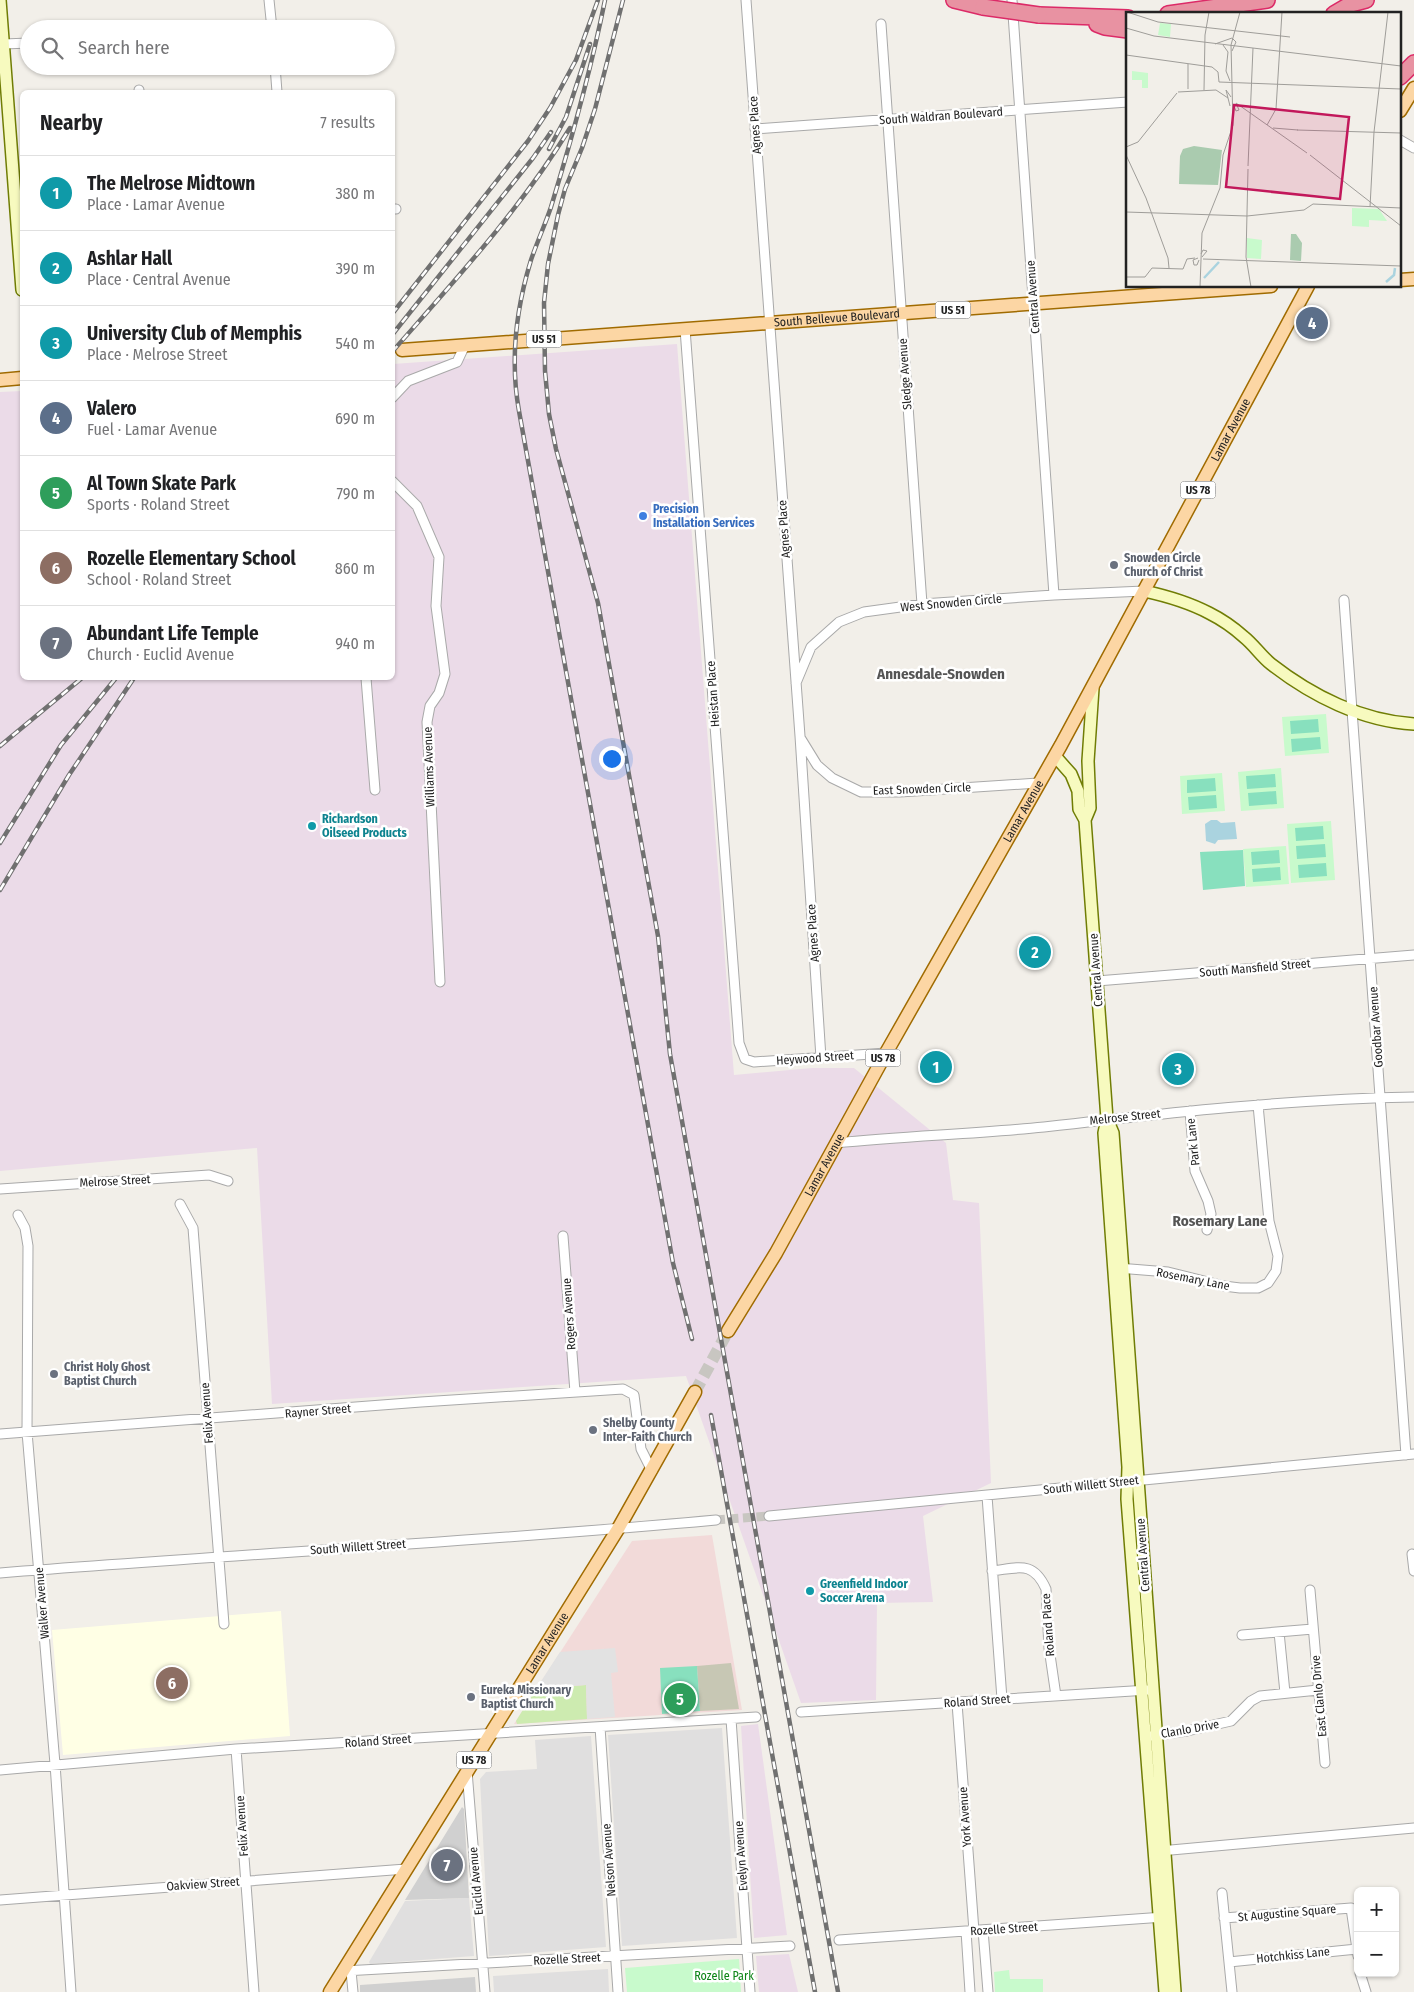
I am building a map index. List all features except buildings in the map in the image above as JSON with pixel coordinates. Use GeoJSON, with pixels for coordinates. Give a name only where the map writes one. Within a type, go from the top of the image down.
{"type":"FeatureCollection","features":[{"type":"Feature","properties":{"kind":"highway"},"geometry":{"type":"LineString","coordinates":[[954,0],[983,8],[1039,15],[1082,18],[1126,18]]}},
{"type":"Feature","properties":{"kind":"highway"},"geometry":{"type":"LineString","coordinates":[[1182,12],[1267,0]]}},
{"type":"Feature","properties":{"kind":"highway"},"geometry":{"type":"LineString","coordinates":[[1337,12],[1351,4],[1366,0]]}},
{"type":"Feature","properties":{"kind":"highway"},"geometry":{"type":"LineString","coordinates":[[1082,18],[1105,27],[1126,30]]}},
{"type":"Feature","properties":{"kind":"highway"},"geometry":{"type":"LineString","coordinates":[[1402,75],[1414,62]]}},
{"type":"Feature","properties":{"kind":"main road"},"geometry":{"type":"LineString","coordinates":[[0,0],[4,44],[4,106],[20,228]]}},
{"type":"Feature","properties":{"kind":"main road"},"geometry":{"type":"LineString","coordinates":[[1402,108],[1414,88]]}},
{"type":"Feature","properties":{"kind":"main road","name":"South Bellevue Boulevard"},"geometry":{"type":"LineString","coordinates":[[402,350],[1034,305],[1167,291],[1229,288]]}},
{"type":"Feature","properties":{"kind":"main road","name":"Lamar Avenue"},"geometry":{"type":"LineString","coordinates":[[728,1331],[776,1253],[886,1052],[1055,756],[1307,288]]}},
{"type":"Feature","properties":{"kind":"main road"},"geometry":{"type":"LineString","coordinates":[[0,380],[20,378]]}},
{"type":"Feature","properties":{"kind":"main road"},"geometry":{"type":"LineString","coordinates":[[1144,591],[1174,597],[1211,614],[1244,636],[1270,663],[1310,690],[1353,712],[1401,723],[1414,724]]}},
{"type":"Feature","properties":{"kind":"main road","name":"Central Avenue"},"geometry":{"type":"LineString","coordinates":[[1085,820],[1090,808],[1088,762],[1092,688]]}},
{"type":"Feature","properties":{"kind":"main road","name":"Central Avenue"},"geometry":{"type":"LineString","coordinates":[[1055,756],[1071,774],[1078,790],[1079,809],[1085,820],[1107,1119],[1113,1133],[1119,1268],[1164,1917],[1165,1992]]}},
{"type":"Feature","properties":{"kind":"main road","name":"Lamar Avenue"},"geometry":{"type":"LineString","coordinates":[[330,1992],[347,1971],[466,1771],[492,1733],[618,1529],[652,1472],[695,1392]]}},
{"type":"Feature","properties":{"kind":"main road","name":"Central Avenue"},"geometry":{"type":"LineString","coordinates":[[1164,1917],[1175,1992]]}},
{"type":"Feature","properties":{"kind":"street"},"geometry":{"type":"LineString","coordinates":[[269,0],[271,20]]}},
{"type":"Feature","properties":{"kind":"street","name":"Agnes Place"},"geometry":{"type":"LineString","coordinates":[[746,0],[800,736],[821,1058]]}},
{"type":"Feature","properties":{"kind":"street","name":"Central Avenue"},"geometry":{"type":"LineString","coordinates":[[1012,0],[1054,594]]}},
{"type":"Feature","properties":{"kind":"street","name":"Sledge Avenue"},"geometry":{"type":"LineString","coordinates":[[881,24],[886,119],[922,604]]}},
{"type":"Feature","properties":{"kind":"street"},"geometry":{"type":"LineString","coordinates":[[4,44],[20,43]]}},
{"type":"Feature","properties":{"kind":"street"},"geometry":{"type":"LineString","coordinates":[[276,75],[277,90]]}},
{"type":"Feature","properties":{"kind":"street","name":"South Waldran Boulevard"},"geometry":{"type":"LineString","coordinates":[[755,129],[1126,102]]}},
{"type":"Feature","properties":{"kind":"street"},"geometry":{"type":"LineString","coordinates":[[1402,141],[1414,148]]}},
{"type":"Feature","properties":{"kind":"street","name":"Heistan Place"},"geometry":{"type":"LineString","coordinates":[[685,329],[739,1044],[745,1059]]}},
{"type":"Feature","properties":{"kind":"street"},"geometry":{"type":"LineString","coordinates":[[395,395],[408,381],[457,362],[465,345]]}},
{"type":"Feature","properties":{"kind":"street","name":"Williams Avenue"},"geometry":{"type":"LineString","coordinates":[[395,484],[417,506],[439,557],[436,606],[445,674],[439,693],[430,706],[427,722],[440,982]]}},
{"type":"Feature","properties":{"kind":"street","name":"West Snowden Circle"},"geometry":{"type":"LineString","coordinates":[[796,685],[811,646],[838,622],[864,612],[922,604],[1054,594],[1144,591]]}},
{"type":"Feature","properties":{"kind":"street","name":"Goodbar Avenue"},"geometry":{"type":"LineString","coordinates":[[1344,600],[1410,1454]]}},
{"type":"Feature","properties":{"kind":"street"},"geometry":{"type":"LineString","coordinates":[[366,680],[375,790]]}},
{"type":"Feature","properties":{"kind":"street","name":"East Snowden Circle"},"geometry":{"type":"LineString","coordinates":[[800,736],[817,765],[832,778],[861,792],[900,792],[1038,783]]}},
{"type":"Feature","properties":{"kind":"street","name":"South Mansfield Street"},"geometry":{"type":"LineString","coordinates":[[1097,981],[1414,955]]}},
{"type":"Feature","properties":{"kind":"street","name":"Heywood Street"},"geometry":{"type":"LineString","coordinates":[[745,1059],[754,1062],[886,1052]]}},
{"type":"Feature","properties":{"kind":"street","name":"Melrose Street"},"geometry":{"type":"LineString","coordinates":[[836,1143],[1042,1127],[1258,1105],[1381,1097],[1414,1097]]}},
{"type":"Feature","properties":{"kind":"street","name":"Rosemary Lane"},"geometry":{"type":"LineString","coordinates":[[1119,1268],[1168,1272],[1240,1288],[1258,1288],[1268,1283],[1276,1271],[1278,1256],[1269,1221],[1258,1105]]}},
{"type":"Feature","properties":{"kind":"street","name":"Park Lane"},"geometry":{"type":"LineString","coordinates":[[1190,1111],[1195,1171],[1208,1201],[1211,1214],[1207,1230]]}},
{"type":"Feature","properties":{"kind":"street","name":"Melrose Street"},"geometry":{"type":"LineString","coordinates":[[0,1188],[209,1175],[228,1181]]}},
{"type":"Feature","properties":{"kind":"street","name":"Felix Avenue"},"geometry":{"type":"LineString","coordinates":[[180,1204],[193,1228],[224,1624]]}},
{"type":"Feature","properties":{"kind":"street","name":"Walker Avenue"},"geometry":{"type":"LineString","coordinates":[[18,1215],[25,1228],[28,1246],[27,1432],[55,1764],[71,1992]]}},
{"type":"Feature","properties":{"kind":"street","name":"Rogers Avenue"},"geometry":{"type":"LineString","coordinates":[[563,1236],[575,1392]]}},
{"type":"Feature","properties":{"kind":"street","name":"Rayner Street"},"geometry":{"type":"LineString","coordinates":[[0,1434],[622,1389],[634,1395],[641,1449],[652,1472]]}},
{"type":"Feature","properties":{"kind":"street","name":"South Willett Street"},"geometry":{"type":"LineString","coordinates":[[769,1516],[1410,1454]]}},
{"type":"Feature","properties":{"kind":"street"},"geometry":{"type":"LineString","coordinates":[[987,1496],[1002,1699]]}},
{"type":"Feature","properties":{"kind":"street","name":"South Willett Street"},"geometry":{"type":"LineString","coordinates":[[0,1573],[618,1529],[716,1520]]}},
{"type":"Feature","properties":{"kind":"street"},"geometry":{"type":"LineString","coordinates":[[1412,1554],[1414,1571]]}},
{"type":"Feature","properties":{"kind":"street","name":"Roland Place"},"geometry":{"type":"LineString","coordinates":[[992,1571],[1023,1567],[1031,1569],[1039,1575],[1046,1589],[1049,1648],[1056,1696]]}},
{"type":"Feature","properties":{"kind":"street","name":"East Clanlo Drive"},"geometry":{"type":"LineString","coordinates":[[1310,1590],[1325,1763]]}},
{"type":"Feature","properties":{"kind":"street"},"geometry":{"type":"LineString","coordinates":[[1242,1634],[1313,1629]]}},
{"type":"Feature","properties":{"kind":"street"},"geometry":{"type":"LineString","coordinates":[[1279,1632],[1285,1693]]}},
{"type":"Feature","properties":{"kind":"street","name":"Roland Street"},"geometry":{"type":"LineString","coordinates":[[801,1712],[1148,1690]]}},
{"type":"Feature","properties":{"kind":"street","name":"Clanlo Drive"},"geometry":{"type":"LineString","coordinates":[[1151,1736],[1231,1721],[1251,1701],[1260,1696],[1318,1690]]}},
{"type":"Feature","properties":{"kind":"street","name":"York Avenue"},"geometry":{"type":"LineString","coordinates":[[957,1702],[974,1931],[970,1992]]}},
{"type":"Feature","properties":{"kind":"street","name":"Roland Street"},"geometry":{"type":"LineString","coordinates":[[0,1770],[236,1750],[756,1717]]}},
{"type":"Feature","properties":{"kind":"street","name":"Evelyn Avenue"},"geometry":{"type":"LineString","coordinates":[[731,1719],[750,1992]]}},
{"type":"Feature","properties":{"kind":"street","name":"Nelson Avenue"},"geometry":{"type":"LineString","coordinates":[[600,1727],[618,1992]]}},
{"type":"Feature","properties":{"kind":"street","name":"Felix Avenue"},"geometry":{"type":"LineString","coordinates":[[236,1750],[254,1992]]}},
{"type":"Feature","properties":{"kind":"street","name":"Euclid Avenue"},"geometry":{"type":"LineString","coordinates":[[466,1771],[485,1992]]}},
{"type":"Feature","properties":{"kind":"street"},"geometry":{"type":"LineString","coordinates":[[1159,1851],[1414,1828]]}},
{"type":"Feature","properties":{"kind":"street","name":"Oakview Street"},"geometry":{"type":"LineString","coordinates":[[0,1900],[406,1869]]}},
{"type":"Feature","properties":{"kind":"street"},"geometry":{"type":"LineString","coordinates":[[1222,1893],[1232,1992]]}},
{"type":"Feature","properties":{"kind":"street","name":"St Augustine Square"},"geometry":{"type":"LineString","coordinates":[[1224,1918],[1351,1908],[1354,1932]]}},
{"type":"Feature","properties":{"kind":"street","name":"Rozelle Street"},"geometry":{"type":"LineString","coordinates":[[839,1940],[1164,1917]]}},
{"type":"Feature","properties":{"kind":"street","name":"York Avenue"},"geometry":{"type":"LineString","coordinates":[[974,1931],[988,1992]]}},
{"type":"Feature","properties":{"kind":"street","name":"Rozelle Street"},"geometry":{"type":"LineString","coordinates":[[347,1971],[790,1946]]}},
{"type":"Feature","properties":{"kind":"street","name":"Hotchkiss Lane"},"geometry":{"type":"LineString","coordinates":[[1229,1962],[1354,1952]]}},
{"type":"Feature","properties":{"kind":"street"},"geometry":{"type":"LineString","coordinates":[[347,1971],[352,1992]]}},
{"type":"Feature","properties":{"kind":"street"},"geometry":{"type":"LineString","coordinates":[[1361,1977],[1366,1992]]}},
{"type":"Feature","properties":{"kind":"shaded area"},"geometry":{"type":"Polygon","coordinates":[[[677,344],[734,1075],[812,1068],[854,1068],[946,1143],[953,1200],[979,1203],[991,1483],[923,1516],[933,1602],[877,1603],[876,1700],[801,1703],[686,1376],[272,1404],[257,1148],[0,1171],[0,392],[20,391],[20,680],[395,680],[395,364],[677,344]]]}},
{"type":"Feature","properties":{"kind":"shaded area"},"geometry":{"type":"Polygon","coordinates":[[[712,1535],[742,1710],[514,1724],[632,1541],[712,1535]]]}},
{"type":"Feature","properties":{"kind":"shaded area"},"geometry":{"type":"Polygon","coordinates":[[[281,1611],[290,1736],[63,1755],[52,1630],[281,1611]]]}},
{"type":"Feature","properties":{"kind":"shaded area"},"geometry":{"type":"Polygon","coordinates":[[[615,1648],[618,1672],[611,1673],[615,1717],[587,1719],[586,1685],[536,1689],[560,1652],[615,1648]]]}},
{"type":"Feature","properties":{"kind":"shaded area"},"geometry":{"type":"Polygon","coordinates":[[[731,1663],[739,1709],[700,1711],[697,1666],[731,1663]]]}},
{"type":"Feature","properties":{"kind":"shaded area"},"geometry":{"type":"Polygon","coordinates":[[[758,1724],[787,1935],[754,1938],[741,1726],[758,1724]]]}},
{"type":"Feature","properties":{"kind":"shaded area"},"geometry":{"type":"Polygon","coordinates":[[[722,1728],[737,1938],[622,1946],[608,1735],[722,1728]]]}},
{"type":"Feature","properties":{"kind":"shaded area"},"geometry":{"type":"Polygon","coordinates":[[[591,1736],[606,1947],[489,1956],[480,1779],[486,1772],[537,1769],[535,1740],[591,1736]]]}},
{"type":"Feature","properties":{"kind":"shaded area"},"geometry":{"type":"Polygon","coordinates":[[[462,1807],[464,1809],[469,1898],[405,1900],[462,1807]]]}},
{"type":"Feature","properties":{"kind":"shaded area"},"geometry":{"type":"Polygon","coordinates":[[[469,1898],[474,1956],[370,1964],[369,1962],[405,1901],[469,1898]]]}},
{"type":"Feature","properties":{"kind":"shaded area"},"geometry":{"type":"Polygon","coordinates":[[[789,1954],[798,1992],[759,1992],[756,1956],[789,1954]]]}},
{"type":"Feature","properties":{"kind":"shaded area"},"geometry":{"type":"Polygon","coordinates":[[[608,1969],[609,1992],[494,1992],[493,1976],[608,1969]]]}},
{"type":"Feature","properties":{"kind":"shaded area"},"geometry":{"type":"Polygon","coordinates":[[[475,1977],[476,1992],[360,1992],[360,1985],[475,1977]]]}},
{"type":"Feature","properties":{"kind":"green space"},"geometry":{"type":"Polygon","coordinates":[[[1326,714],[1329,753],[1285,756],[1282,717],[1326,714]]]}},
{"type":"Feature","properties":{"kind":"green space"},"geometry":{"type":"Polygon","coordinates":[[[1318,719],[1319,732],[1291,734],[1290,721],[1318,719]]]}},
{"type":"Feature","properties":{"kind":"green space"},"geometry":{"type":"Polygon","coordinates":[[[1320,737],[1321,749],[1292,752],[1291,739],[1320,737]]]}},
{"type":"Feature","properties":{"kind":"green space"},"geometry":{"type":"Polygon","coordinates":[[[1281,768],[1284,808],[1241,811],[1238,772],[1281,768]]]}},
{"type":"Feature","properties":{"kind":"green space"},"geometry":{"type":"Polygon","coordinates":[[[1222,773],[1225,811],[1182,814],[1180,776],[1222,773]]]}},
{"type":"Feature","properties":{"kind":"green space"},"geometry":{"type":"Polygon","coordinates":[[[1275,774],[1276,787],[1247,789],[1246,776],[1275,774]]]}},
{"type":"Feature","properties":{"kind":"green space"},"geometry":{"type":"Polygon","coordinates":[[[1215,778],[1216,791],[1187,793],[1187,780],[1215,778]]]}},
{"type":"Feature","properties":{"kind":"green space"},"geometry":{"type":"Polygon","coordinates":[[[1276,791],[1277,804],[1249,806],[1248,793],[1276,791]]]}},
{"type":"Feature","properties":{"kind":"green space"},"geometry":{"type":"Polygon","coordinates":[[[1216,795],[1217,808],[1189,810],[1188,797],[1216,795]]]}},
{"type":"Feature","properties":{"kind":"green space"},"geometry":{"type":"Polygon","coordinates":[[[1331,821],[1335,880],[1291,883],[1287,824],[1331,821]]]}},
{"type":"Feature","properties":{"kind":"green space"},"geometry":{"type":"Polygon","coordinates":[[[1323,826],[1324,839],[1296,841],[1295,828],[1323,826]]]}},
{"type":"Feature","properties":{"kind":"green space"},"geometry":{"type":"Polygon","coordinates":[[[1325,844],[1326,857],[1297,859],[1296,846],[1325,844]]]}},
{"type":"Feature","properties":{"kind":"green space"},"geometry":{"type":"Polygon","coordinates":[[[1286,846],[1289,884],[1246,887],[1243,849],[1286,846]]]}},
{"type":"Feature","properties":{"kind":"green space"},"geometry":{"type":"Polygon","coordinates":[[[1243,850],[1245,886],[1203,890],[1200,852],[1243,850]]]}},
{"type":"Feature","properties":{"kind":"green space"},"geometry":{"type":"Polygon","coordinates":[[[1279,850],[1280,863],[1252,865],[1251,852],[1279,850]]]}},
{"type":"Feature","properties":{"kind":"green space"},"geometry":{"type":"Polygon","coordinates":[[[1326,863],[1327,876],[1299,878],[1298,865],[1326,863]]]}},
{"type":"Feature","properties":{"kind":"green space"},"geometry":{"type":"Polygon","coordinates":[[[1280,867],[1281,880],[1253,882],[1252,869],[1280,867]]]}},
{"type":"Feature","properties":{"kind":"green space"},"geometry":{"type":"Polygon","coordinates":[[[697,1666],[700,1711],[662,1714],[660,1668],[697,1666]]]}},
{"type":"Feature","properties":{"kind":"green space"},"geometry":{"type":"Polygon","coordinates":[[[586,1685],[587,1719],[517,1724],[516,1721],[536,1689],[586,1685]]]}},
{"type":"Feature","properties":{"kind":"green space","name":"Rozelle Park"},"geometry":{"type":"Polygon","coordinates":[[[739,1959],[741,1992],[627,1992],[625,1968],[739,1959]]]}},
{"type":"Feature","properties":{"kind":"green space"},"geometry":{"type":"Polygon","coordinates":[[[1009,1970],[1010,1979],[1043,1979],[1043,1992],[995,1992],[994,1972],[1009,1970]]]}},
{"type":"Feature","properties":{"kind":"water"},"geometry":{"type":"Polygon","coordinates":[[[1211,820],[1217,820],[1221,823],[1235,822],[1237,839],[1218,840],[1215,844],[1206,841],[1205,824],[1211,820]]]}},
{"type":"Feature","properties":{"kind":"tunnel"},"geometry":{"type":"LineString","coordinates":[[695,1392],[728,1331]]}},
{"type":"Feature","properties":{"kind":"tunnel"},"geometry":{"type":"LineString","coordinates":[[716,1520],[769,1516]]}},
{"type":"Feature","properties":{"kind":"railway"},"geometry":{"type":"LineString","coordinates":[[395,310],[528,141],[550,108],[576,60],[598,0]]}},
{"type":"Feature","properties":{"kind":"railway"},"geometry":{"type":"LineString","coordinates":[[605,0],[587,78],[566,155],[551,207],[533,253],[526,279],[516,335],[516,392],[673,1263],[692,1339]]}},
{"type":"Feature","properties":{"kind":"railway"},"geometry":{"type":"LineString","coordinates":[[623,0],[595,109],[582,148],[565,189],[548,264],[544,303],[545,371],[549,414],[556,449],[598,603],[658,936],[670,1054],[838,1992]]}},
{"type":"Feature","properties":{"kind":"railway"},"geometry":{"type":"LineString","coordinates":[[549,149],[566,117],[590,44]]}},
{"type":"Feature","properties":{"kind":"railway"},"geometry":{"type":"LineString","coordinates":[[395,349],[486,244],[530,187],[570,128]]}},
{"type":"Feature","properties":{"kind":"railway"},"geometry":{"type":"LineString","coordinates":[[395,331],[533,158],[551,132]]}},
{"type":"Feature","properties":{"kind":"railway"},"geometry":{"type":"LineString","coordinates":[[0,746],[80,680]]}},
{"type":"Feature","properties":{"kind":"railway"},"geometry":{"type":"LineString","coordinates":[[0,843],[61,745],[114,680]]}},
{"type":"Feature","properties":{"kind":"railway"},"geometry":{"type":"LineString","coordinates":[[0,890],[69,775],[133,680]]}},
{"type":"Feature","properties":{"kind":"railway"},"geometry":{"type":"LineString","coordinates":[[711,1415],[815,1992]]}},
{"type":"Feature","properties":{"kind":"place","name":"Valero"},"geometry":{"type":"Point","coordinates":[1312,323]}},
{"type":"Feature","properties":{"kind":"place","name":"Precision Installation Services"},"geometry":{"type":"Point","coordinates":[643,516]}},
{"type":"Feature","properties":{"kind":"place","name":"Snowden Circle Church of Christ"},"geometry":{"type":"Point","coordinates":[1114,565]}},
{"type":"Feature","properties":{"kind":"place","name":"Richardson Oilseed Products"},"geometry":{"type":"Point","coordinates":[312,826]}},
{"type":"Feature","properties":{"kind":"place","name":"Ashlar Hall"},"geometry":{"type":"Point","coordinates":[1035,952]}},
{"type":"Feature","properties":{"kind":"place","name":"The Melrose Midtown"},"geometry":{"type":"Point","coordinates":[936,1067]}},
{"type":"Feature","properties":{"kind":"place","name":"University Club of Memphis"},"geometry":{"type":"Point","coordinates":[1178,1069]}},
{"type":"Feature","properties":{"kind":"place","name":"Christ Holy Ghost Baptist Church"},"geometry":{"type":"Point","coordinates":[54,1374]}},
{"type":"Feature","properties":{"kind":"place","name":"Shelby County Inter-Faith Church"},"geometry":{"type":"Point","coordinates":[593,1430]}},
{"type":"Feature","properties":{"kind":"place","name":"Greenfield Indoor Soccer Arena"},"geometry":{"type":"Point","coordinates":[810,1591]}},
{"type":"Feature","properties":{"kind":"place","name":"Rozelle Elementary School"},"geometry":{"type":"Point","coordinates":[172,1683]}},
{"type":"Feature","properties":{"kind":"place","name":"Eureka Missionary Baptist Church"},"geometry":{"type":"Point","coordinates":[471,1697]}},
{"type":"Feature","properties":{"kind":"place","name":"Al Town Skate Park"},"geometry":{"type":"Point","coordinates":[680,1699]}},
{"type":"Feature","properties":{"kind":"place","name":"Abundant Life Temple"},"geometry":{"type":"Point","coordinates":[447,1865]}},
{"type":"Feature","properties":{"kind":"district","name":"Annesdale-Snowden"},"geometry":{"type":"Point","coordinates":[941,674]}},
{"type":"Feature","properties":{"kind":"district","name":"Rosemary Lane"},"geometry":{"type":"Point","coordinates":[1220,1221]}}]}
